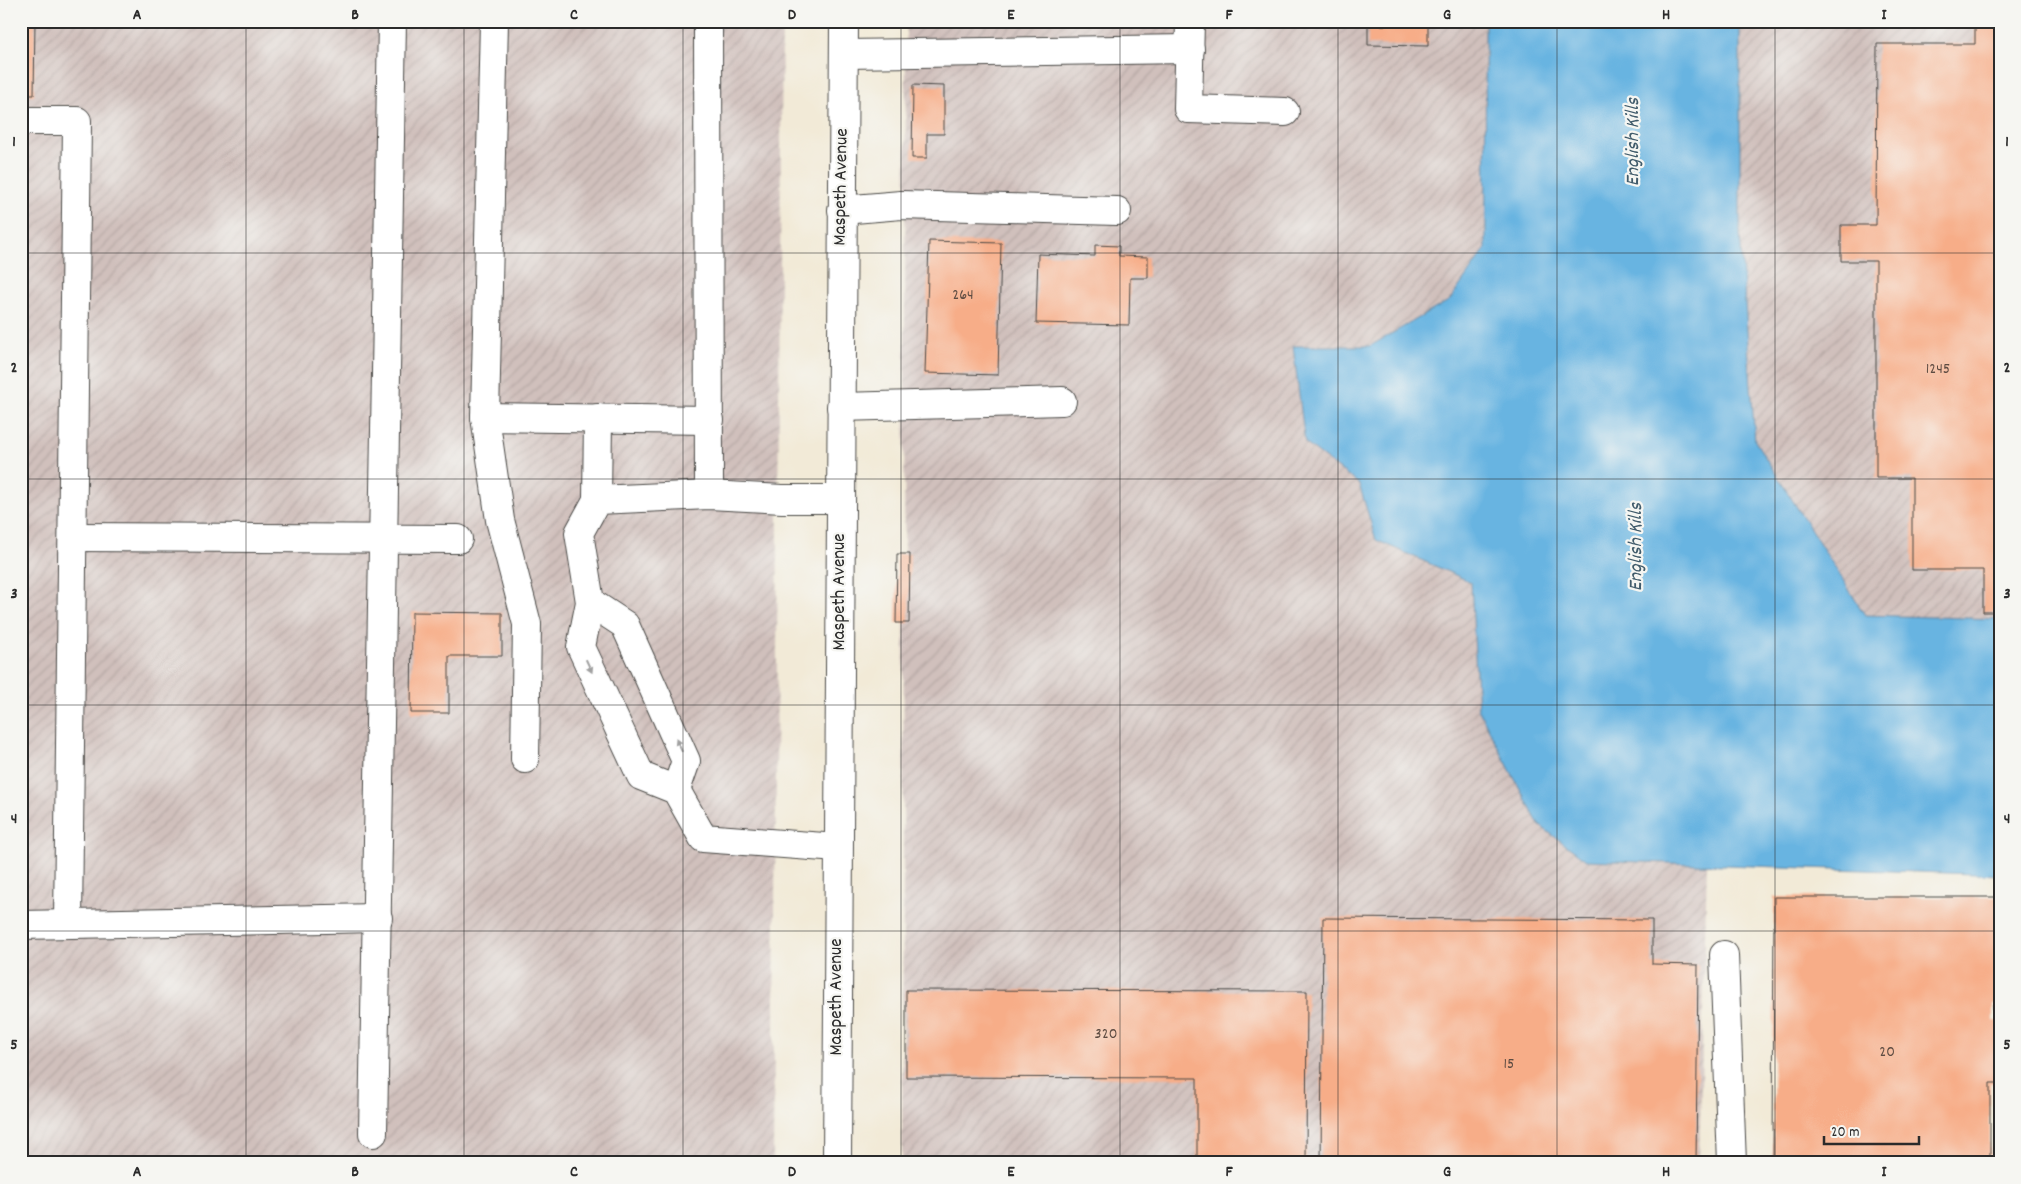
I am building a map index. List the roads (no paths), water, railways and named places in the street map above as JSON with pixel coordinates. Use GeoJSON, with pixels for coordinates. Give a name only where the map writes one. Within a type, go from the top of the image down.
{"type":"FeatureCollection","features":[{"type":"Feature","properties":{"kind":"street"},"geometry":{"type":"LineString","coordinates":[[373,1133],[392,21]]}},
{"type":"Feature","properties":{"kind":"street"},"geometry":{"type":"LineString","coordinates":[[494,21],[485,417],[500,520],[527,624],[525,759]]}},
{"type":"Feature","properties":{"kind":"street"},"geometry":{"type":"LineString","coordinates":[[708,21],[709,495]]}},
{"type":"Feature","properties":{"kind":"street","name":"Maspeth Avenue"},"geometry":{"type":"LineString","coordinates":[[837,1163],[844,21]]}},
{"type":"Feature","properties":{"kind":"street"},"geometry":{"type":"LineString","coordinates":[[1190,21],[1188,109],[1285,112]]}},
{"type":"Feature","properties":{"kind":"street"},"geometry":{"type":"LineString","coordinates":[[844,54],[1190,49]]}},
{"type":"Feature","properties":{"kind":"street"},"geometry":{"type":"LineString","coordinates":[[21,121],[77,121],[68,924]]}},
{"type":"Feature","properties":{"kind":"street"},"geometry":{"type":"LineString","coordinates":[[842,210],[901,205],[1118,211]]}},
{"type":"Feature","properties":{"kind":"street"},"geometry":{"type":"LineString","coordinates":[[841,407],[1062,401]]}},
{"type":"Feature","properties":{"kind":"street"},"geometry":{"type":"LineString","coordinates":[[485,417],[710,420]]}},
{"type":"Feature","properties":{"kind":"street"},"geometry":{"type":"LineString","coordinates":[[598,418],[597,500],[579,533],[590,602],[581,647],[641,776],[676,790],[703,838],[838,848]]}},
{"type":"Feature","properties":{"kind":"street"},"geometry":{"type":"LineString","coordinates":[[597,500],[709,495],[782,499],[841,498]]}},
{"type":"Feature","properties":{"kind":"street"},"geometry":{"type":"LineString","coordinates":[[73,537],[458,539]]}},
{"type":"Feature","properties":{"kind":"street"},"geometry":{"type":"LineString","coordinates":[[590,602],[625,625],[686,761],[676,790]]}},
{"type":"Feature","properties":{"kind":"street"},"geometry":{"type":"LineString","coordinates":[[21,925],[378,918]]}},
{"type":"Feature","properties":{"kind":"street"},"geometry":{"type":"LineString","coordinates":[[1724,956],[1732,1163]]}},
{"type":"Feature","properties":{"kind":"water","name":"English Kills"},"geometry":{"type":"Polygon","coordinates":[[[1485,21],[1740,21],[1740,234],[1755,441],[1865,615],[2000,619],[2000,875],[1586,860],[1539,825],[1478,709],[1471,582],[1376,540],[1359,484],[1305,443],[1293,346],[1370,346],[1450,300],[1486,248],[1485,21]]]}}]}
